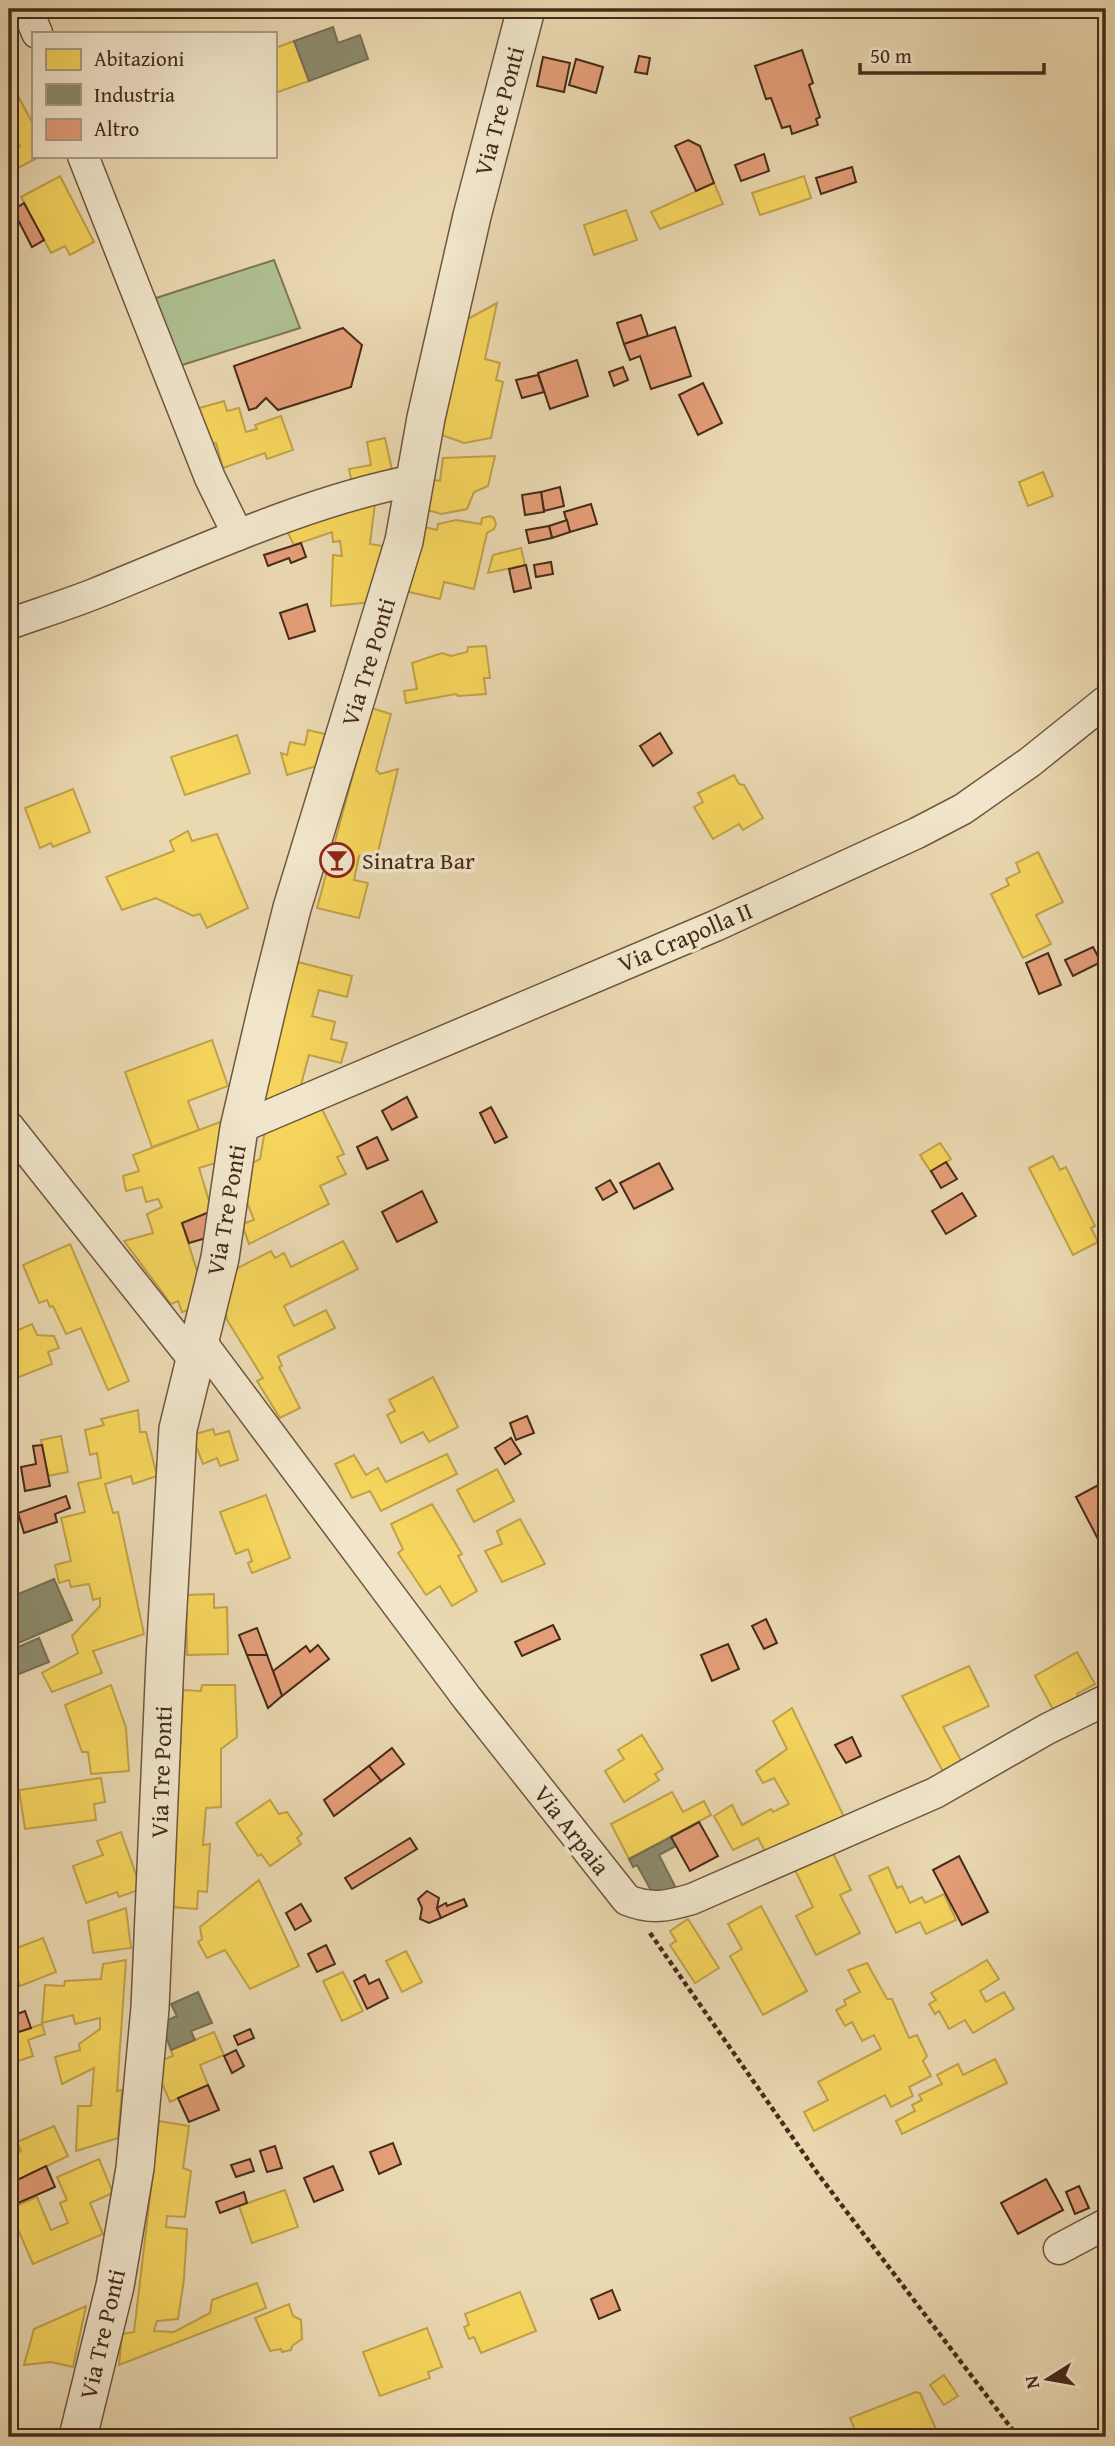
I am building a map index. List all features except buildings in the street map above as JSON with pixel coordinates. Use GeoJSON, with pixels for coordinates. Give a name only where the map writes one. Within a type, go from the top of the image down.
{"type":"FeatureCollection","features":[{"type":"Feature","properties":{"kind":"street","name":"Via Tre Ponti"},"geometry":{"type":"LineString","coordinates":[[78,2437],[115,2286],[135,2168],[150,2008],[178,1429],[220,1258],[239,1128],[292,908],[404,541],[426,418],[472,216],[526,9]]}},
{"type":"Feature","properties":{"kind":"street"},"geometry":{"type":"LineString","coordinates":[[84,158],[210,478],[239,535]]}},
{"type":"Feature","properties":{"kind":"street"},"geometry":{"type":"LineString","coordinates":[[9,624],[92,595],[239,535],[333,501],[415,480]]}},
{"type":"Feature","properties":{"kind":"street","name":"Via Crapolla II"},"geometry":{"type":"LineString","coordinates":[[239,1128],[716,926],[917,833],[963,809],[1030,762],[1106,701]]}},
{"type":"Feature","properties":{"kind":"street","name":"Via Arpaia"},"geometry":{"type":"LineString","coordinates":[[9,1127],[196,1350],[627,1900],[643,1907],[669,1906],[692,1899],[935,1793],[1046,1729],[1106,1699]]}},
{"type":"Feature","properties":{"kind":"street"},"geometry":{"type":"LineString","coordinates":[[1059,2249],[1106,2224]]}},
{"type":"Feature","properties":{"kind":"path"},"geometry":{"type":"LineString","coordinates":[[627,1900],[818,2175],[1018,2437]]}},
{"type":"Feature","properties":{"kind":"green space"},"geometry":{"type":"Polygon","coordinates":[[[274,260],[300,328],[179,366],[153,299],[274,260]]]}},
{"type":"Feature","properties":{"kind":"place","name":"Sinatra Bar"},"geometry":{"type":"Point","coordinates":[337,860]}}]}
